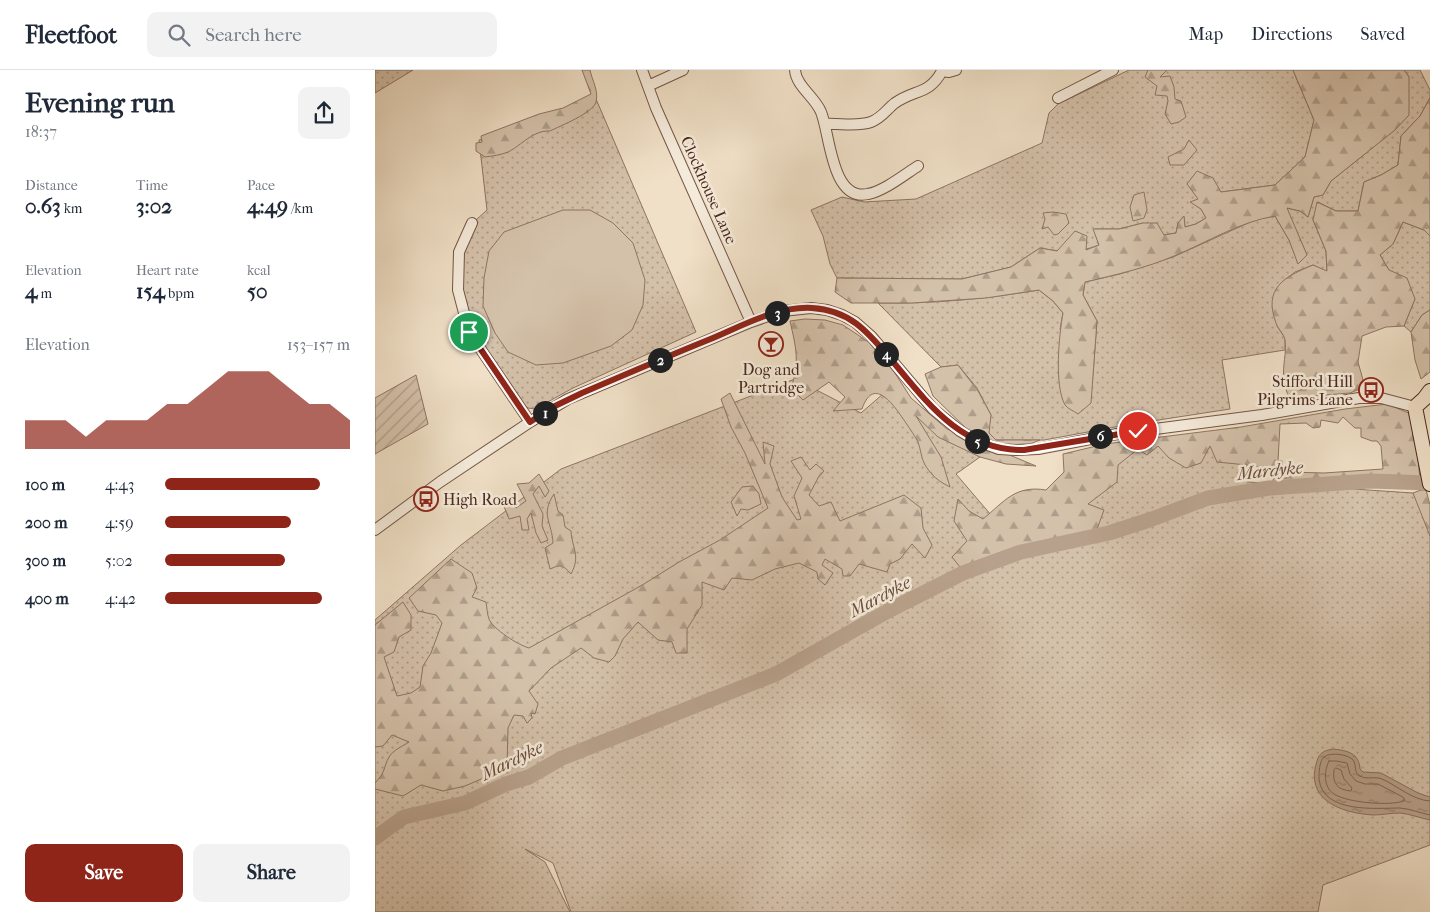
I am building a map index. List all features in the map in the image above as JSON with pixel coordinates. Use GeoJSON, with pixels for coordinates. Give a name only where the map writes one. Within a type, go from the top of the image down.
{"type":"FeatureCollection","features":[{"type":"Feature","properties":{"kind":"main road"},"geometry":{"type":"LineString","coordinates":[[1430,391],[1415,407],[1430,484]]}},
{"type":"Feature","properties":{"kind":"street","name":"Clockhouse Lane"},"geometry":{"type":"LineString","coordinates":[[642,70],[647,86],[751,322]]}},
{"type":"Feature","properties":{"kind":"street"},"geometry":{"type":"LineString","coordinates":[[647,86],[683,70]]}},
{"type":"Feature","properties":{"kind":"street"},"geometry":{"type":"LineString","coordinates":[[795,70],[796,77],[821,110],[839,179],[850,191],[858,194],[871,193],[918,166]]}},
{"type":"Feature","properties":{"kind":"street"},"geometry":{"type":"LineString","coordinates":[[825,124],[855,125],[871,122],[882,116],[893,104],[903,98],[933,85],[941,70],[949,72],[956,70]]}},
{"type":"Feature","properties":{"kind":"street"},"geometry":{"type":"LineString","coordinates":[[1058,98],[1108,71]]}},
{"type":"Feature","properties":{"kind":"street"},"geometry":{"type":"LineString","coordinates":[[471,223],[459,252],[458,290],[469,332],[530,422]]}},
{"type":"Feature","properties":{"kind":"street"},"geometry":{"type":"LineString","coordinates":[[375,530],[440,482],[530,422],[575,396],[751,322],[783,311],[796,309],[811,308],[842,314],[864,329],[933,409],[945,420],[977,441],[1007,450],[1038,449],[1102,436],[1241,418],[1359,398],[1381,398],[1415,407]]}},
{"type":"Feature","properties":{"kind":"green space"},"geometry":{"type":"Polygon","coordinates":[[[375,70],[413,70],[375,93],[375,70]]]}},
{"type":"Feature","properties":{"kind":"green space"},"geometry":{"type":"Polygon","coordinates":[[[582,70],[590,70],[596,90],[596,102],[589,110],[576,119],[550,131],[533,135],[505,153],[485,157],[476,151],[476,143],[482,142],[481,136],[539,114],[563,108],[591,94],[582,70]]]}},
{"type":"Feature","properties":{"kind":"green space"},"geometry":{"type":"Polygon","coordinates":[[[1129,70],[1293,70],[1314,120],[1305,157],[1275,185],[1221,192],[1191,202],[1201,209],[1206,218],[1196,224],[1185,227],[1184,217],[1178,223],[1176,233],[1163,235],[1143,223],[1119,229],[1094,229],[1099,245],[1092,248],[1070,251],[1040,248],[1011,267],[962,279],[837,278],[830,264],[823,236],[811,210],[842,197],[864,202],[916,199],[1042,143],[1049,113],[1058,104],[1129,70]]]}},
{"type":"Feature","properties":{"kind":"green space"},"geometry":{"type":"Polygon","coordinates":[[[1148,70],[1167,70],[1160,77],[1170,76],[1174,87],[1175,99],[1181,101],[1186,117],[1179,122],[1171,124],[1165,114],[1168,101],[1167,96],[1155,95],[1157,86],[1145,77],[1148,70]]]}},
{"type":"Feature","properties":{"kind":"green space"},"geometry":{"type":"Polygon","coordinates":[[[1293,70],[1404,70],[1409,77],[1409,115],[1395,130],[1331,181],[1323,195],[1314,197],[1308,217],[1300,211],[1287,208],[1307,255],[1298,264],[1289,240],[1275,216],[1236,228],[1187,251],[1153,264],[1085,282],[1083,295],[1097,321],[1091,403],[1078,414],[1065,405],[1059,385],[1059,347],[1063,313],[1053,301],[1039,290],[986,298],[912,303],[851,303],[835,292],[837,278],[962,279],[1011,267],[1040,248],[1057,251],[1075,231],[1087,236],[1086,250],[1099,245],[1093,229],[1119,229],[1143,223],[1157,223],[1164,235],[1176,233],[1178,223],[1184,216],[1185,227],[1196,224],[1206,218],[1201,209],[1190,202],[1198,199],[1187,184],[1197,171],[1213,178],[1221,192],[1275,185],[1305,157],[1314,120],[1293,70]]]}},
{"type":"Feature","properties":{"kind":"green space"},"geometry":{"type":"Polygon","coordinates":[[[1404,70],[1420,70],[1430,90],[1430,98],[1420,116],[1401,136],[1398,165],[1364,182],[1358,211],[1336,211],[1318,202],[1313,220],[1326,251],[1327,272],[1313,265],[1295,272],[1282,282],[1277,326],[1285,338],[1285,350],[1222,360],[1230,409],[1044,440],[996,440],[988,433],[991,415],[977,388],[958,365],[941,367],[878,303],[959,300],[1039,290],[1053,301],[1063,313],[1060,329],[1093,375],[1097,321],[1083,295],[1085,282],[1120,274],[1173,257],[1257,219],[1275,216],[1289,240],[1298,263],[1307,255],[1286,208],[1300,211],[1308,217],[1314,197],[1323,195],[1331,181],[1365,154],[1409,77],[1404,70]]]}},
{"type":"Feature","properties":{"kind":"green space"},"geometry":{"type":"Polygon","coordinates":[[[1430,98],[1430,236],[1424,230],[1403,222],[1393,244],[1380,255],[1389,270],[1407,278],[1415,299],[1404,326],[1386,327],[1362,336],[1358,362],[1365,387],[1350,393],[1289,398],[1284,374],[1285,340],[1277,325],[1273,311],[1272,301],[1274,292],[1285,279],[1313,265],[1327,271],[1326,251],[1313,220],[1317,202],[1336,211],[1358,211],[1364,182],[1398,165],[1401,136],[1420,116],[1430,98]]]}},
{"type":"Feature","properties":{"kind":"green space"},"geometry":{"type":"Polygon","coordinates":[[[596,99],[696,332],[573,388],[535,409],[528,408],[521,401],[481,342],[467,317],[462,291],[462,264],[466,245],[475,221],[487,210],[479,140],[596,99]]]}},
{"type":"Feature","properties":{"kind":"green space"},"geometry":{"type":"Polygon","coordinates":[[[1189,140],[1197,150],[1184,165],[1170,165],[1168,157],[1184,149],[1189,140]]]}},
{"type":"Feature","properties":{"kind":"green space"},"geometry":{"type":"Polygon","coordinates":[[[1144,192],[1147,210],[1144,218],[1133,221],[1130,207],[1134,195],[1144,192]]]}},
{"type":"Feature","properties":{"kind":"green space"},"geometry":{"type":"Polygon","coordinates":[[[563,210],[590,210],[613,223],[633,243],[645,280],[643,305],[632,330],[611,346],[563,363],[536,365],[508,352],[495,333],[483,306],[484,278],[489,251],[504,232],[563,210]]]}},
{"type":"Feature","properties":{"kind":"green space"},"geometry":{"type":"Polygon","coordinates":[[[1043,213],[1066,214],[1069,223],[1058,234],[1054,235],[1048,227],[1042,229],[1045,219],[1043,213]]]}},
{"type":"Feature","properties":{"kind":"green space"},"geometry":{"type":"Polygon","coordinates":[[[1403,222],[1424,230],[1430,236],[1430,310],[1422,315],[1411,332],[1404,326],[1415,299],[1389,270],[1380,255],[1393,244],[1403,222]]]}},
{"type":"Feature","properties":{"kind":"green space"},"geometry":{"type":"Polygon","coordinates":[[[1430,310],[1430,372],[1421,379],[1415,360],[1411,332],[1422,315],[1430,310]]]}},
{"type":"Feature","properties":{"kind":"green space"},"geometry":{"type":"Polygon","coordinates":[[[805,319],[825,320],[843,325],[870,343],[893,370],[911,398],[947,429],[1036,466],[1006,464],[980,457],[938,437],[916,416],[941,457],[950,487],[942,483],[928,469],[915,437],[896,409],[884,397],[872,394],[862,409],[833,411],[845,397],[829,382],[803,400],[791,388],[794,378],[796,354],[790,321],[805,319]]]}},
{"type":"Feature","properties":{"kind":"green space"},"geometry":{"type":"Polygon","coordinates":[[[958,365],[978,391],[991,415],[989,433],[996,440],[1040,440],[1022,447],[998,445],[972,434],[933,396],[925,374],[941,367],[958,365]]]}},
{"type":"Feature","properties":{"kind":"green space"},"geometry":{"type":"Polygon","coordinates":[[[416,375],[428,424],[375,454],[375,398],[416,375]]]}},
{"type":"Feature","properties":{"kind":"green space"},"geometry":{"type":"Polygon","coordinates":[[[795,379],[861,413],[891,387],[935,429],[980,457],[956,474],[997,522],[1061,487],[1087,457],[1242,432],[1248,482],[1413,493],[1430,524],[1430,845],[1323,885],[1318,912],[571,912],[553,863],[525,849],[545,862],[570,912],[375,912],[375,620],[461,545],[561,469],[795,379]]]}},
{"type":"Feature","properties":{"kind":"green space"},"geometry":{"type":"Polygon","coordinates":[[[730,393],[765,464],[763,442],[774,446],[770,464],[782,497],[797,520],[801,519],[794,496],[802,478],[791,461],[801,457],[810,470],[816,464],[824,471],[809,495],[819,506],[831,502],[840,521],[904,495],[921,508],[923,528],[932,545],[925,558],[912,544],[900,559],[890,564],[887,572],[859,564],[850,576],[843,576],[842,569],[825,559],[822,565],[833,573],[825,585],[818,579],[817,572],[799,563],[775,569],[752,580],[732,578],[724,590],[702,582],[702,605],[687,629],[687,653],[676,653],[672,642],[658,640],[638,622],[623,639],[615,656],[609,662],[594,658],[581,648],[551,668],[529,691],[538,704],[535,714],[531,713],[532,718],[527,723],[523,716],[514,715],[508,728],[507,768],[465,786],[443,791],[421,785],[403,796],[375,789],[375,783],[383,773],[391,755],[409,742],[392,735],[383,746],[375,747],[375,625],[403,602],[411,615],[411,630],[399,637],[394,652],[384,657],[397,696],[411,693],[420,687],[423,666],[431,653],[442,623],[436,615],[418,611],[409,598],[451,559],[472,573],[477,588],[472,597],[486,602],[488,617],[491,623],[506,636],[529,648],[720,540],[768,508],[745,453],[731,427],[721,399],[730,393]]]}},
{"type":"Feature","properties":{"kind":"green space"},"geometry":{"type":"Polygon","coordinates":[[[1387,404],[1411,414],[1416,435],[1420,480],[1365,480],[1297,484],[1272,482],[1274,478],[1287,478],[1286,472],[1324,473],[1383,469],[1381,446],[1377,441],[1361,437],[1361,428],[1355,428],[1343,417],[1338,423],[1321,420],[1320,427],[1313,428],[1306,423],[1280,424],[1278,461],[1282,461],[1284,475],[1258,472],[1257,466],[1217,462],[1210,446],[1201,463],[1186,468],[1169,458],[1158,446],[1147,455],[1138,449],[1118,465],[1117,482],[1088,504],[1104,510],[1096,532],[1010,549],[960,567],[952,557],[967,541],[954,521],[958,499],[969,511],[983,519],[1018,492],[1035,489],[1046,490],[1064,472],[1063,454],[1105,444],[1241,427],[1345,409],[1387,404]]]}},
{"type":"Feature","properties":{"kind":"green space"},"geometry":{"type":"Polygon","coordinates":[[[539,474],[549,491],[545,497],[539,486],[533,494],[543,514],[542,526],[548,540],[541,543],[536,533],[531,513],[527,519],[529,530],[522,530],[520,516],[509,519],[501,499],[507,497],[516,508],[526,501],[517,484],[529,483],[539,474]]]}},
{"type":"Feature","properties":{"kind":"green space"},"geometry":{"type":"Polygon","coordinates":[[[753,486],[759,494],[761,504],[748,510],[741,509],[737,516],[731,502],[742,487],[753,486]]]}},
{"type":"Feature","properties":{"kind":"green space"},"geometry":{"type":"Polygon","coordinates":[[[1426,490],[1430,505],[1430,536],[1413,493],[1426,490]]]}},
{"type":"Feature","properties":{"kind":"green space"},"geometry":{"type":"Polygon","coordinates":[[[554,494],[558,511],[563,515],[565,527],[571,531],[576,557],[571,574],[562,566],[550,569],[545,548],[553,543],[547,513],[554,494]]]}},
{"type":"Feature","properties":{"kind":"water"},"geometry":{"type":"Polygon","coordinates":[[[1334,749],[1348,752],[1355,756],[1363,772],[1381,773],[1418,793],[1430,797],[1430,820],[1400,813],[1361,814],[1328,802],[1316,786],[1314,774],[1319,755],[1334,749]]]}},
{"type":"Feature","properties":{"kind":"waterway","name":"Mardyke"},"geometry":{"type":"LineString","coordinates":[[375,838],[404,817],[465,803],[506,784],[529,777],[562,758],[776,674],[888,611],[963,573],[1021,552],[1109,533],[1208,498],[1269,488],[1370,481],[1430,483]]}},
{"type":"Feature","properties":{"kind":"place","name":"Dog and Partridge"},"geometry":{"type":"Point","coordinates":[771,344]}},
{"type":"Feature","properties":{"kind":"place","name":"Stifford Hill Pilgrims Lane"},"geometry":{"type":"Point","coordinates":[1371,390]}},
{"type":"Feature","properties":{"kind":"place","name":"High Road"},"geometry":{"type":"Point","coordinates":[426,499]}},
{"type":"Feature","properties":{"kind":"route"},"geometry":{"type":"LineString","coordinates":[[469,332],[530,422],[568,399],[763,317],[783,311],[811,308],[842,314],[855,322],[871,336],[933,409],[945,420],[977,441],[992,447],[1007,450],[1038,449],[1138,431]]}}]}
